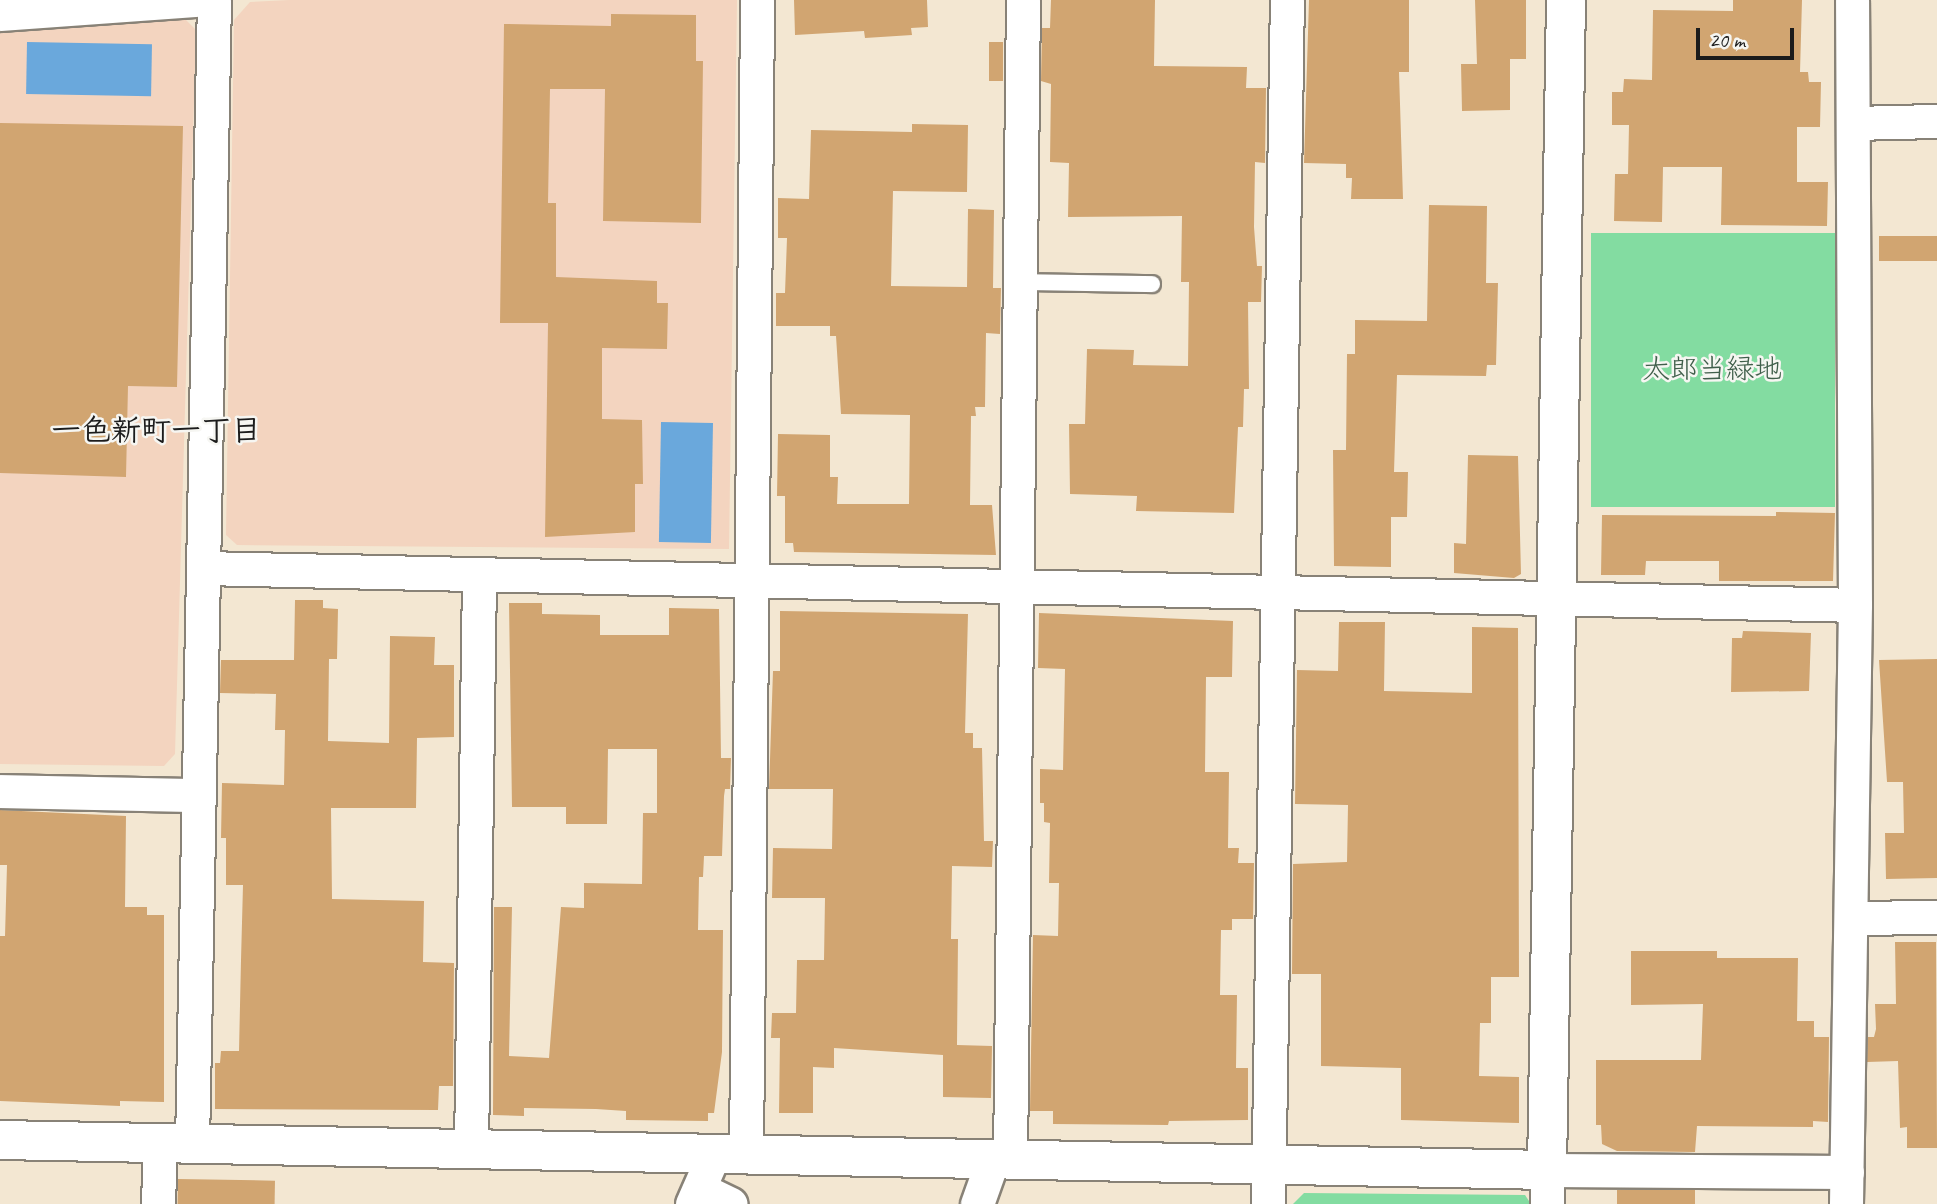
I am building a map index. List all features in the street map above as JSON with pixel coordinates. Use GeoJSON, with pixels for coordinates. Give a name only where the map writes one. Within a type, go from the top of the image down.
{"type":"FeatureCollection","features":[{"type":"Feature","properties":{"kind":"street"},"geometry":{"type":"LineString","coordinates":[[0,14],[195,0]]}},
{"type":"Feature","properties":{"kind":"street"},"geometry":{"type":"LineString","coordinates":[[158,1204],[176,1144],[198,795],[214,0]]}},
{"type":"Feature","properties":{"kind":"street"},"geometry":{"type":"LineString","coordinates":[[731,1204],[696,1197],[730,1154],[749,581],[757,0]]}},
{"type":"Feature","properties":{"kind":"street"},"geometry":{"type":"LineString","coordinates":[[977,1204],[1002,1159],[1015,587],[1023,0]]}},
{"type":"Feature","properties":{"kind":"street"},"geometry":{"type":"LineString","coordinates":[[1268,1204],[1280,593],[1287,0]]}},
{"type":"Feature","properties":{"kind":"street"},"geometry":{"type":"LineString","coordinates":[[1547,1187],[1566,0]]}},
{"type":"Feature","properties":{"kind":"street"},"geometry":{"type":"LineString","coordinates":[[0,1140],[1269,1164],[1547,1187],[1847,1188],[1855,605],[1852,0]]}},
{"type":"Feature","properties":{"kind":"street"},"geometry":{"type":"LineString","coordinates":[[1853,123],[1937,121]]}},
{"type":"Feature","properties":{"kind":"street"},"geometry":{"type":"LineString","coordinates":[[203,568],[1855,605]]}},
{"type":"Feature","properties":{"kind":"street"},"geometry":{"type":"LineString","coordinates":[[471,1149],[479,574]]}},
{"type":"Feature","properties":{"kind":"street"},"geometry":{"type":"LineString","coordinates":[[0,791],[198,795]]}},
{"type":"Feature","properties":{"kind":"street"},"geometry":{"type":"LineString","coordinates":[[1851,918],[1937,917]]}},
{"type":"Feature","properties":{"kind":"lane"},"geometry":{"type":"LineString","coordinates":[[1020,282],[1152,284]]}},
{"type":"Feature","properties":{"kind":"shaded area"},"geometry":{"type":"Polygon","coordinates":[[[737,0],[729,549],[237,545],[226,535],[234,20],[250,2],[737,0]]]}},
{"type":"Feature","properties":{"kind":"shaded area"},"geometry":{"type":"Polygon","coordinates":[[[180,14],[196,30],[175,754],[164,766],[0,764],[0,27],[180,14]]]}},
{"type":"Feature","properties":{"kind":"green space","name":"太郎当緑地"},"geometry":{"type":"Polygon","coordinates":[[[1591,233],[1835,233],[1835,507],[1591,507],[1591,233]]]}},
{"type":"Feature","properties":{"kind":"green space"},"geometry":{"type":"Polygon","coordinates":[[[1304,1193],[1525,1195],[1531,1204],[1293,1204],[1304,1193]]]}},
{"type":"Feature","properties":{"kind":"water"},"geometry":{"type":"Polygon","coordinates":[[[27,42],[152,44],[151,96],[26,94],[27,42]]]}},
{"type":"Feature","properties":{"kind":"water"},"geometry":{"type":"Polygon","coordinates":[[[661,422],[713,423],[711,543],[659,542],[661,422]]]}},
{"type":"Feature","properties":{"kind":"building"},"geometry":{"type":"Polygon","coordinates":[[[794,0],[927,0],[928,27],[911,28],[912,35],[865,38],[864,31],[795,35],[794,0]]]}},
{"type":"Feature","properties":{"kind":"building"},"geometry":{"type":"Polygon","coordinates":[[[1051,0],[1155,0],[1154,66],[1247,67],[1246,88],[1266,88],[1265,163],[1255,162],[1254,227],[1257,266],[1262,266],[1261,302],[1248,302],[1249,389],[1244,389],[1243,427],[1238,427],[1234,513],[1136,511],[1137,496],[1070,494],[1069,424],[1085,424],[1087,349],[1134,350],[1133,365],[1188,366],[1189,282],[1181,282],[1182,216],[1068,217],[1069,163],[1050,162],[1051,84],[1041,81],[1042,28],[1050,28],[1051,0]]]}},
{"type":"Feature","properties":{"kind":"building"},"geometry":{"type":"Polygon","coordinates":[[[1309,0],[1409,0],[1409,72],[1399,72],[1403,199],[1351,199],[1352,178],[1346,178],[1346,164],[1304,163],[1309,0]]]}},
{"type":"Feature","properties":{"kind":"building"},"geometry":{"type":"Polygon","coordinates":[[[1475,0],[1526,0],[1526,59],[1510,59],[1510,110],[1462,111],[1461,64],[1477,64],[1475,0]]]}},
{"type":"Feature","properties":{"kind":"building"},"geometry":{"type":"Polygon","coordinates":[[[1733,0],[1802,0],[1800,72],[1808,72],[1809,82],[1821,82],[1820,127],[1797,127],[1797,182],[1828,182],[1827,226],[1721,225],[1722,167],[1663,167],[1662,222],[1614,221],[1615,174],[1628,174],[1629,125],[1612,125],[1612,92],[1623,92],[1624,79],[1652,80],[1653,10],[1733,11],[1733,0]]]}},
{"type":"Feature","properties":{"kind":"building"},"geometry":{"type":"Polygon","coordinates":[[[611,14],[696,15],[696,61],[703,61],[701,223],[603,221],[605,89],[550,89],[548,203],[556,203],[556,277],[657,281],[657,303],[668,303],[667,349],[602,348],[602,419],[642,420],[643,484],[635,484],[635,532],[545,537],[548,323],[500,323],[504,24],[611,26],[611,14]]]}},
{"type":"Feature","properties":{"kind":"building"},"geometry":{"type":"Polygon","coordinates":[[[989,42],[1003,42],[1003,81],[989,81],[989,42]]]}},
{"type":"Feature","properties":{"kind":"building"},"geometry":{"type":"Polygon","coordinates":[[[0,123],[183,126],[177,387],[128,386],[126,477],[0,473],[0,123]]]}},
{"type":"Feature","properties":{"kind":"building"},"geometry":{"type":"Polygon","coordinates":[[[912,124],[968,125],[967,192],[893,191],[891,286],[967,287],[968,209],[994,210],[993,288],[1001,288],[1000,334],[986,333],[985,407],[975,407],[976,416],[971,416],[970,505],[992,505],[996,555],[794,552],[793,543],[785,543],[785,496],[777,496],[778,434],[830,435],[830,477],[838,477],[837,504],[909,504],[910,415],[841,414],[836,336],[830,336],[830,326],[776,326],[776,293],[785,293],[787,238],[778,238],[778,198],[809,199],[811,130],[912,132],[912,124]]]}},
{"type":"Feature","properties":{"kind":"building"},"geometry":{"type":"Polygon","coordinates":[[[1429,205],[1487,206],[1486,283],[1498,283],[1496,365],[1487,365],[1486,376],[1397,375],[1394,472],[1408,472],[1407,517],[1391,517],[1391,567],[1334,566],[1333,450],[1346,450],[1347,354],[1355,354],[1355,320],[1427,321],[1429,205]]]}},
{"type":"Feature","properties":{"kind":"building"},"geometry":{"type":"Polygon","coordinates":[[[1879,236],[1937,236],[1937,261],[1879,261],[1879,236]]]}},
{"type":"Feature","properties":{"kind":"building"},"geometry":{"type":"Polygon","coordinates":[[[1468,455],[1518,456],[1521,574],[1514,578],[1454,573],[1454,543],[1466,544],[1468,455]]]}},
{"type":"Feature","properties":{"kind":"building"},"geometry":{"type":"Polygon","coordinates":[[[1776,512],[1835,513],[1833,581],[1719,581],[1719,561],[1646,561],[1645,575],[1601,575],[1602,515],[1776,516],[1776,512]]]}},
{"type":"Feature","properties":{"kind":"building"},"geometry":{"type":"Polygon","coordinates":[[[295,600],[323,600],[323,608],[338,609],[337,659],[329,659],[328,741],[389,743],[390,636],[435,637],[434,665],[454,665],[454,737],[417,738],[416,808],[331,808],[332,899],[424,901],[423,962],[454,963],[453,1086],[439,1086],[438,1110],[215,1109],[215,1063],[220,1063],[221,1051],[239,1051],[243,885],[226,885],[226,838],[221,838],[222,783],[284,785],[285,730],[275,730],[276,694],[220,693],[221,660],[294,660],[295,600]]]}},
{"type":"Feature","properties":{"kind":"building"},"geometry":{"type":"Polygon","coordinates":[[[509,603],[542,603],[542,614],[600,615],[600,635],[669,635],[669,608],[719,609],[721,758],[731,758],[730,789],[725,789],[724,796],[722,856],[704,856],[703,877],[699,877],[698,930],[723,930],[722,1052],[714,1113],[708,1113],[708,1121],[626,1120],[626,1111],[596,1109],[524,1108],[524,1116],[493,1115],[494,907],[512,907],[509,1056],[549,1058],[561,907],[584,908],[584,883],[642,884],[643,813],[657,813],[657,749],[608,749],[607,824],[566,824],[566,807],[512,807],[509,603]]]}},
{"type":"Feature","properties":{"kind":"building"},"geometry":{"type":"Polygon","coordinates":[[[780,611],[968,614],[965,733],[973,733],[973,748],[982,748],[984,841],[993,841],[992,867],[952,866],[951,939],[958,939],[957,1045],[992,1046],[991,1098],[943,1097],[943,1055],[834,1048],[834,1068],[813,1067],[813,1113],[779,1113],[780,1038],[771,1038],[772,1013],[796,1013],[797,960],[824,960],[825,898],[772,898],[773,848],[832,849],[833,789],[769,789],[773,671],[780,671],[780,611]]]}},
{"type":"Feature","properties":{"kind":"building"},"geometry":{"type":"Polygon","coordinates":[[[1039,613],[1233,621],[1232,677],[1206,677],[1205,772],[1229,772],[1228,848],[1239,848],[1238,863],[1254,863],[1253,919],[1232,919],[1232,930],[1221,930],[1220,995],[1237,995],[1236,1068],[1248,1068],[1248,1120],[1169,1121],[1168,1125],[1053,1124],[1053,1111],[1030,1111],[1033,935],[1058,936],[1059,883],[1049,883],[1050,823],[1044,822],[1044,803],[1040,803],[1040,769],[1063,770],[1065,669],[1038,668],[1039,613]]]}},
{"type":"Feature","properties":{"kind":"building"},"geometry":{"type":"Polygon","coordinates":[[[1339,622],[1385,622],[1384,691],[1472,693],[1472,627],[1518,628],[1519,977],[1491,977],[1491,1023],[1480,1023],[1479,1076],[1519,1077],[1519,1123],[1401,1120],[1401,1068],[1321,1066],[1321,974],[1292,974],[1293,864],[1347,862],[1348,805],[1295,804],[1297,670],[1338,671],[1339,622]]]}},
{"type":"Feature","properties":{"kind":"building"},"geometry":{"type":"Polygon","coordinates":[[[1743,631],[1811,633],[1809,691],[1731,692],[1732,638],[1742,638],[1743,631]]]}},
{"type":"Feature","properties":{"kind":"building"},"geometry":{"type":"Polygon","coordinates":[[[1937,659],[1937,878],[1886,879],[1885,833],[1904,833],[1903,782],[1887,782],[1879,660],[1937,659]]]}},
{"type":"Feature","properties":{"kind":"building"},"geometry":{"type":"Polygon","coordinates":[[[0,810],[126,816],[125,907],[147,907],[147,915],[164,915],[164,1102],[120,1101],[120,1106],[0,1101],[0,936],[5,936],[7,865],[0,865],[0,810]]]}},
{"type":"Feature","properties":{"kind":"building"},"geometry":{"type":"Polygon","coordinates":[[[1895,942],[1936,942],[1937,1148],[1907,1148],[1907,1127],[1900,1128],[1898,1061],[1867,1062],[1868,1037],[1874,1037],[1876,1029],[1875,1004],[1896,1004],[1895,942]]]}},
{"type":"Feature","properties":{"kind":"building"},"geometry":{"type":"Polygon","coordinates":[[[1631,951],[1717,951],[1717,958],[1798,958],[1797,1021],[1814,1021],[1814,1037],[1829,1037],[1828,1122],[1813,1121],[1813,1127],[1697,1126],[1695,1152],[1617,1151],[1602,1144],[1601,1125],[1596,1125],[1596,1060],[1701,1060],[1703,1004],[1631,1005],[1631,951]]]}},
{"type":"Feature","properties":{"kind":"building"},"geometry":{"type":"Polygon","coordinates":[[[178,1179],[275,1181],[275,1204],[178,1204],[178,1179]]]}},
{"type":"Feature","properties":{"kind":"building"},"geometry":{"type":"Polygon","coordinates":[[[1617,1190],[1695,1190],[1695,1204],[1617,1204],[1617,1190]]]}},
{"type":"Feature","properties":{"kind":"district","name":"一色新町一丁目"},"geometry":{"type":"Point","coordinates":[156,430]}}]}
